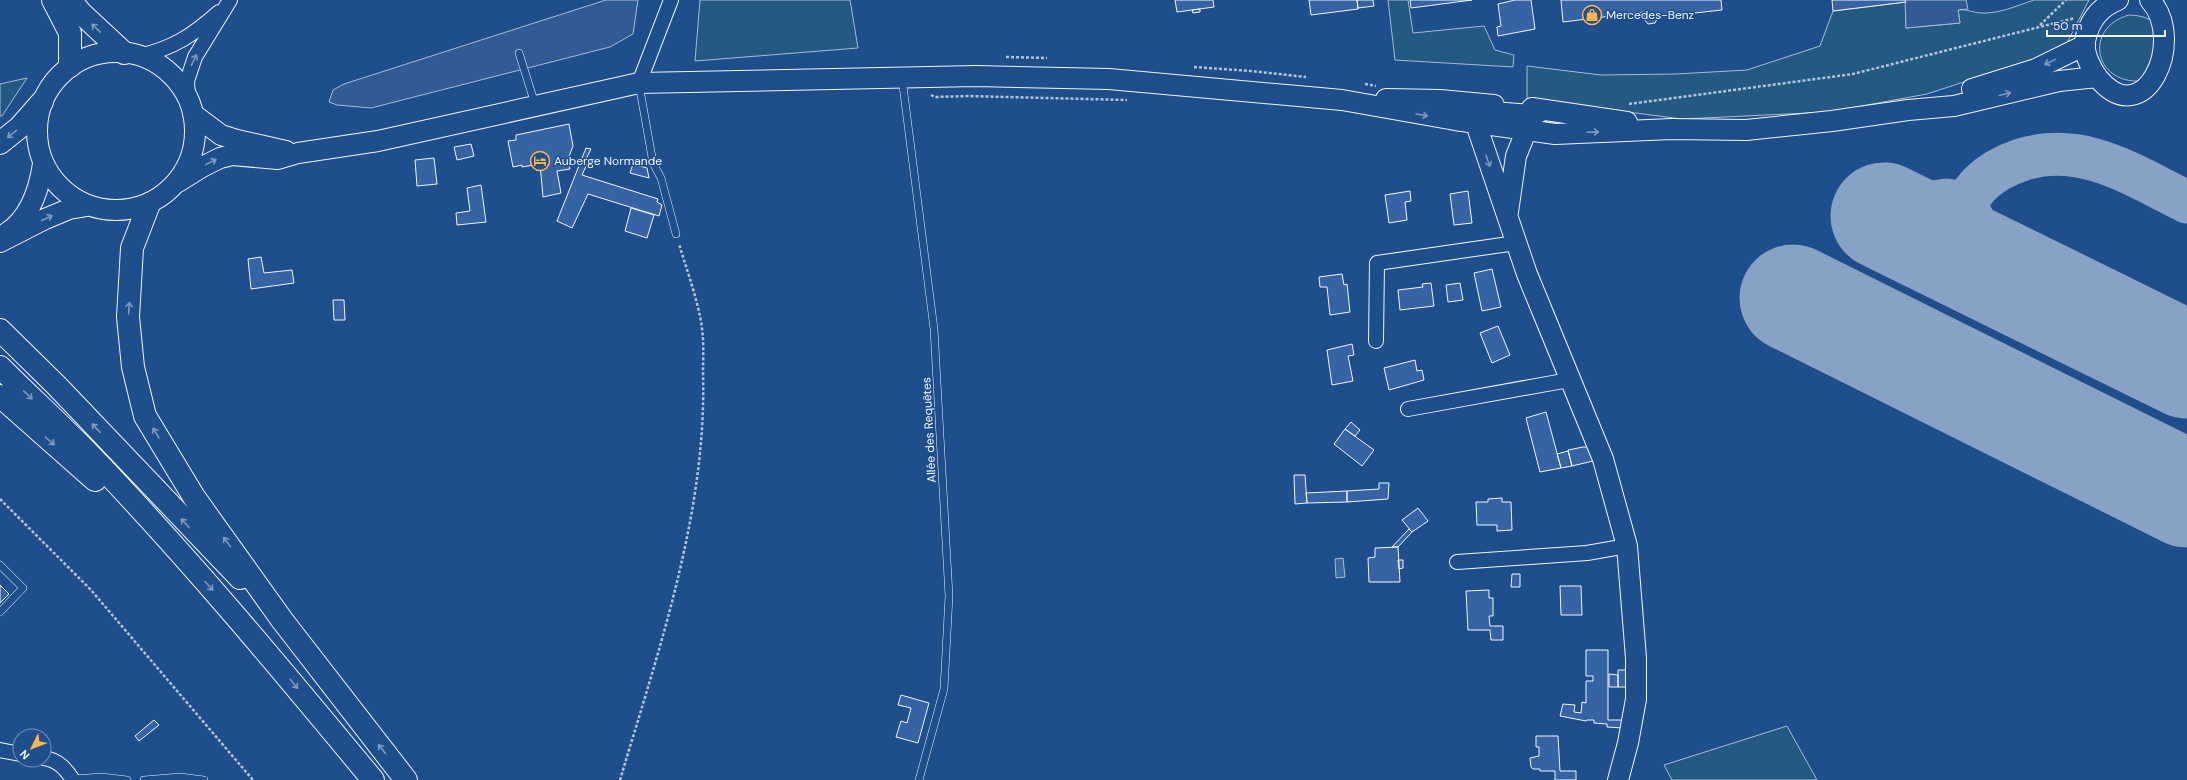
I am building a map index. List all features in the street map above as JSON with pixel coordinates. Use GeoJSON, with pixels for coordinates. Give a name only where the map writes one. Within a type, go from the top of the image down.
{"type":"FeatureCollection","features":[{"type":"Feature","properties":{"kind":"highway"},"geometry":{"type":"LineString","coordinates":[[53,0],[70,33],[70,66]]}},
{"type":"Feature","properties":{"kind":"highway"},"geometry":{"type":"LineString","coordinates":[[70,0],[81,13],[132,54]]}},
{"type":"Feature","properties":{"kind":"highway"},"geometry":{"type":"LineString","coordinates":[[0,143],[20,127],[42,102]]}},
{"type":"Feature","properties":{"kind":"highway"},"geometry":{"type":"LineString","coordinates":[[149,204],[132,248],[128,317],[133,367],[146,416],[194,497],[282,620],[406,780]]}},
{"type":"Feature","properties":{"kind":"highway"},"geometry":{"type":"LineString","coordinates":[[0,330],[57,386],[214,553],[282,620]]}},
{"type":"Feature","properties":{"kind":"highway"},"geometry":{"type":"LineString","coordinates":[[0,367],[88,454],[183,557],[262,646],[372,780]]}},
{"type":"Feature","properties":{"kind":"highway"},"geometry":{"type":"LineString","coordinates":[[0,396],[183,557]]}},
{"type":"Feature","properties":{"kind":"main road"},"geometry":{"type":"LineString","coordinates":[[2118,0],[2108,4],[2097,14],[2089,26],[2085,45],[2092,71],[2102,83],[2115,91],[2130,94],[2145,93],[2159,88],[2171,78],[2181,50],[2181,35],[2175,19],[2163,7],[2150,0]]}},
{"type":"Feature","properties":{"kind":"main road"},"geometry":{"type":"LineString","coordinates":[[1908,110],[2036,69],[2085,45]]}},
{"type":"Feature","properties":{"kind":"main road"},"geometry":{"type":"LineString","coordinates":[[178,182],[187,166],[193,149],[195,132],[190,106],[178,83],[166,70],[132,54],[105,53],[87,57],[70,66],[53,82],[42,102],[36,134],[38,149],[43,164],[54,182],[64,191],[87,206],[108,211],[129,210],[149,204],[164,195],[178,182],[220,158],[232,155],[278,159],[298,153],[378,141],[639,83],[976,76],[1109,79],[1342,100],[1476,124],[1527,129],[1554,134],[1672,129],[1746,130],[1832,121],[1908,110],[1954,106],[2059,81],[2097,77]]}},
{"type":"Feature","properties":{"kind":"main road"},"geometry":{"type":"LineString","coordinates":[[1342,100],[1440,100],[1544,110],[1672,129]]}},
{"type":"Feature","properties":{"kind":"main road"},"geometry":{"type":"LineString","coordinates":[[190,106],[221,135],[237,140],[298,153]]}},
{"type":"Feature","properties":{"kind":"main road"},"geometry":{"type":"LineString","coordinates":[[1544,110],[1533,115],[1479,111],[1476,124],[1516,243],[1603,459],[1627,546],[1636,658],[1636,700],[1628,743],[1618,780]]}},
{"type":"Feature","properties":{"kind":"main road"},"geometry":{"type":"LineString","coordinates":[[1508,216],[1516,156],[1527,129]]}},
{"type":"Feature","properties":{"kind":"main road"},"geometry":{"type":"LineString","coordinates":[[0,237],[10,230],[30,207],[39,187],[43,164]]}},
{"type":"Feature","properties":{"kind":"main road"},"geometry":{"type":"LineString","coordinates":[[0,242],[63,211],[87,206]]}},
{"type":"Feature","properties":{"kind":"street"},"geometry":{"type":"LineString","coordinates":[[639,83],[671,0]]}},
{"type":"Feature","properties":{"kind":"street"},"geometry":{"type":"LineString","coordinates":[[132,54],[162,50],[182,41],[200,28],[228,2]]}},
{"type":"Feature","properties":{"kind":"street"},"geometry":{"type":"LineString","coordinates":[[190,106],[187,81],[190,69],[228,2]]}},
{"type":"Feature","properties":{"kind":"street"},"geometry":{"type":"LineString","coordinates":[[1376,340],[1377,262],[1516,243]]}},
{"type":"Feature","properties":{"kind":"street"},"geometry":{"type":"LineString","coordinates":[[1408,409],[1570,380]]}},
{"type":"Feature","properties":{"kind":"street"},"geometry":{"type":"LineString","coordinates":[[1457,562],[1587,553],[1627,546]]}},
{"type":"Feature","properties":{"kind":"street"},"geometry":{"type":"LineString","coordinates":[[0,750],[12,752]]}},
{"type":"Feature","properties":{"kind":"street"},"geometry":{"type":"LineString","coordinates":[[52,760],[62,765],[73,780]]}},
{"type":"Feature","properties":{"kind":"lane"},"geometry":{"type":"LineString","coordinates":[[519,53],[536,106]]}},
{"type":"Feature","properties":{"kind":"lane","name":"Allée des Requêtes"},"geometry":{"type":"LineString","coordinates":[[909,78],[934,328],[949,596],[944,689],[919,780]]}},
{"type":"Feature","properties":{"kind":"lane"},"geometry":{"type":"LineString","coordinates":[[639,83],[653,163],[661,178],[676,234]]}},
{"type":"Feature","properties":{"kind":"lane"},"geometry":{"type":"LineString","coordinates":[[0,566],[23,588],[0,612]]}},
{"type":"Feature","properties":{"kind":"lane"},"geometry":{"type":"LineString","coordinates":[[73,780],[102,777],[127,780]]}},
{"type":"Feature","properties":{"kind":"lane"},"geometry":{"type":"LineString","coordinates":[[144,780],[180,777],[204,780]]}},
{"type":"Feature","properties":{"kind":"path"},"geometry":{"type":"LineString","coordinates":[[2040,26],[2066,0]]}},
{"type":"Feature","properties":{"kind":"path"},"geometry":{"type":"LineString","coordinates":[[1626,104],[1853,74],[1945,52],[2075,17],[2093,20]]}},
{"type":"Feature","properties":{"kind":"path"},"geometry":{"type":"LineString","coordinates":[[909,78],[919,89],[936,97],[968,96],[1128,100]]}},
{"type":"Feature","properties":{"kind":"path"},"geometry":{"type":"LineString","coordinates":[[620,780],[660,644],[693,509],[700,462],[704,409],[702,328],[676,234]]}},
{"type":"Feature","properties":{"kind":"path"},"geometry":{"type":"LineString","coordinates":[[0,500],[91,590],[254,780]]}},
{"type":"Feature","properties":{"kind":"shaded area"},"geometry":{"type":"Polygon","coordinates":[[[606,0],[638,0],[633,34],[610,47],[371,108],[337,105],[329,102],[333,90],[344,84],[606,0]]]}},
{"type":"Feature","properties":{"kind":"shaded area"},"geometry":{"type":"Polygon","coordinates":[[[700,0],[850,0],[858,48],[695,61],[700,0]]]}},
{"type":"Feature","properties":{"kind":"shaded area"},"geometry":{"type":"Polygon","coordinates":[[[1388,0],[1408,0],[1413,33],[1484,26],[1495,50],[1514,55],[1513,67],[1395,60],[1388,0]]]}},
{"type":"Feature","properties":{"kind":"shaded area"},"geometry":{"type":"Polygon","coordinates":[[[1905,0],[1966,0],[1968,9],[1958,10],[1960,23],[1906,28],[1905,0]]]}},
{"type":"Feature","properties":{"kind":"shaded area"},"geometry":{"type":"Polygon","coordinates":[[[2034,0],[2089,0],[2067,43],[2046,55],[1927,94],[1829,112],[1682,119],[1527,99],[1527,66],[1601,75],[1676,74],[1747,70],[1820,46],[1833,11],[1906,2],[1906,28],[1960,23],[1958,10],[1987,13],[2007,9],[2034,0]]]}},
{"type":"Feature","properties":{"kind":"shaded area"},"geometry":{"type":"Polygon","coordinates":[[[2129,15],[2144,17],[2154,23],[2166,47],[2141,81],[2125,80],[2113,74],[2104,65],[2100,54],[2100,42],[2105,31],[2114,22],[2129,15]]]}},
{"type":"Feature","properties":{"kind":"shaded area"},"geometry":{"type":"Polygon","coordinates":[[[27,78],[2,116],[0,116],[0,84],[27,78]]]}},
{"type":"Feature","properties":{"kind":"shaded area"},"geometry":{"type":"Polygon","coordinates":[[[1343,558],[1345,577],[1336,578],[1335,559],[1343,558]]]}},
{"type":"Feature","properties":{"kind":"shaded area"},"geometry":{"type":"Polygon","coordinates":[[[1787,726],[1817,780],[1672,780],[1664,765],[1787,726]]]}},
{"type":"Feature","properties":{"kind":"building"},"geometry":{"type":"Polygon","coordinates":[[[1175,0],[1213,0],[1214,7],[1177,12],[1175,0]]]}},
{"type":"Feature","properties":{"kind":"building"},"geometry":{"type":"Polygon","coordinates":[[[1309,0],[1357,0],[1358,9],[1311,15],[1309,0]]]}},
{"type":"Feature","properties":{"kind":"building"},"geometry":{"type":"Polygon","coordinates":[[[1357,0],[1373,0],[1374,6],[1358,8],[1357,0]]]}},
{"type":"Feature","properties":{"kind":"building"},"geometry":{"type":"Polygon","coordinates":[[[1410,0],[1472,0],[1411,8],[1410,0]]]}},
{"type":"Feature","properties":{"kind":"building"},"geometry":{"type":"Polygon","coordinates":[[[1515,0],[1531,0],[1535,29],[1498,36],[1497,27],[1501,26],[1498,4],[1515,0]]]}},
{"type":"Feature","properties":{"kind":"building","name":"Mercedes-Benz"},"geometry":{"type":"Polygon","coordinates":[[[1561,0],[1721,0],[1722,10],[1658,17],[1655,23],[1648,24],[1644,19],[1644,12],[1563,22],[1561,0]]]}},
{"type":"Feature","properties":{"kind":"building"},"geometry":{"type":"Polygon","coordinates":[[[1832,0],[1905,0],[1906,2],[1833,11],[1832,0]]]}},
{"type":"Feature","properties":{"kind":"building"},"geometry":{"type":"Polygon","coordinates":[[[1200,9],[1200,12],[1193,13],[1192,10],[1200,9]]]}},
{"type":"Feature","properties":{"kind":"building","name":"Auberge Normande"},"geometry":{"type":"Polygon","coordinates":[[[569,124],[573,146],[568,159],[570,169],[557,171],[561,193],[543,197],[540,164],[513,167],[508,141],[516,140],[516,135],[569,124]]]}},
{"type":"Feature","properties":{"kind":"building"},"geometry":{"type":"Polygon","coordinates":[[[471,144],[474,156],[457,160],[454,147],[471,144]]]}},
{"type":"Feature","properties":{"kind":"building"},"geometry":{"type":"Polygon","coordinates":[[[586,148],[591,149],[584,163],[587,164],[582,175],[658,199],[657,202],[662,205],[659,216],[588,194],[572,228],[557,221],[586,148]]]}},
{"type":"Feature","properties":{"kind":"building"},"geometry":{"type":"Polygon","coordinates":[[[434,158],[437,184],[417,186],[415,160],[434,158]]]}},
{"type":"Feature","properties":{"kind":"building"},"geometry":{"type":"Polygon","coordinates":[[[633,164],[647,168],[649,178],[630,173],[633,164]]]}},
{"type":"Feature","properties":{"kind":"building"},"geometry":{"type":"Polygon","coordinates":[[[481,185],[486,222],[457,225],[456,213],[470,211],[467,188],[481,185]]]}},
{"type":"Feature","properties":{"kind":"building"},"geometry":{"type":"Polygon","coordinates":[[[1410,191],[1411,201],[1405,202],[1407,220],[1389,223],[1385,195],[1410,191]]]}},
{"type":"Feature","properties":{"kind":"building"},"geometry":{"type":"Polygon","coordinates":[[[1468,191],[1472,223],[1454,225],[1450,194],[1468,191]]]}},
{"type":"Feature","properties":{"kind":"building"},"geometry":{"type":"Polygon","coordinates":[[[631,208],[654,215],[647,238],[625,231],[631,208]]]}},
{"type":"Feature","properties":{"kind":"building"},"geometry":{"type":"Polygon","coordinates":[[[261,257],[264,273],[292,270],[294,283],[251,289],[248,259],[261,257]]]}},
{"type":"Feature","properties":{"kind":"building"},"geometry":{"type":"Polygon","coordinates":[[[1492,269],[1501,307],[1482,311],[1474,273],[1492,269]]]}},
{"type":"Feature","properties":{"kind":"building"},"geometry":{"type":"Polygon","coordinates":[[[1342,274],[1344,285],[1347,284],[1350,312],[1330,315],[1327,287],[1320,287],[1319,277],[1342,274]]]}},
{"type":"Feature","properties":{"kind":"building"},"geometry":{"type":"Polygon","coordinates":[[[1431,283],[1434,306],[1400,310],[1398,290],[1423,287],[1422,284],[1431,283]]]}},
{"type":"Feature","properties":{"kind":"building"},"geometry":{"type":"Polygon","coordinates":[[[1460,283],[1463,300],[1448,302],[1446,285],[1460,283]]]}},
{"type":"Feature","properties":{"kind":"building"},"geometry":{"type":"Polygon","coordinates":[[[333,300],[344,300],[345,320],[334,320],[333,300]]]}},
{"type":"Feature","properties":{"kind":"building"},"geometry":{"type":"Polygon","coordinates":[[[1498,326],[1510,355],[1492,363],[1480,333],[1498,326]]]}},
{"type":"Feature","properties":{"kind":"building"},"geometry":{"type":"Polygon","coordinates":[[[1352,344],[1354,355],[1348,356],[1353,381],[1332,385],[1327,350],[1352,344]]]}},
{"type":"Feature","properties":{"kind":"building"},"geometry":{"type":"Polygon","coordinates":[[[1415,360],[1417,371],[1422,370],[1424,380],[1389,390],[1384,368],[1415,360]]]}},
{"type":"Feature","properties":{"kind":"building"},"geometry":{"type":"Polygon","coordinates":[[[1546,412],[1561,468],[1540,472],[1526,418],[1546,412]]]}},
{"type":"Feature","properties":{"kind":"building"},"geometry":{"type":"Polygon","coordinates":[[[1351,422],[1360,430],[1355,436],[1345,429],[1351,422]]]}},
{"type":"Feature","properties":{"kind":"building"},"geometry":{"type":"Polygon","coordinates":[[[1345,429],[1374,450],[1362,466],[1334,444],[1345,429]]]}},
{"type":"Feature","properties":{"kind":"building"},"geometry":{"type":"Polygon","coordinates":[[[1588,447],[1593,461],[1572,466],[1568,450],[1588,447]]]}},
{"type":"Feature","properties":{"kind":"building"},"geometry":{"type":"Polygon","coordinates":[[[1568,451],[1572,466],[1561,468],[1557,454],[1568,451]]]}},
{"type":"Feature","properties":{"kind":"building"},"geometry":{"type":"Polygon","coordinates":[[[1294,475],[1305,475],[1307,503],[1295,504],[1294,475]]]}},
{"type":"Feature","properties":{"kind":"building"},"geometry":{"type":"Polygon","coordinates":[[[1379,483],[1389,483],[1388,499],[1347,502],[1347,491],[1379,489],[1379,483]]]}},
{"type":"Feature","properties":{"kind":"building"},"geometry":{"type":"Polygon","coordinates":[[[1347,491],[1347,502],[1307,503],[1306,493],[1347,491]]]}},
{"type":"Feature","properties":{"kind":"building"},"geometry":{"type":"Polygon","coordinates":[[[1502,498],[1502,502],[1511,502],[1512,530],[1497,531],[1497,525],[1477,525],[1476,502],[1488,502],[1488,499],[1502,498]]]}},
{"type":"Feature","properties":{"kind":"building"},"geometry":{"type":"Polygon","coordinates":[[[1418,508],[1428,521],[1412,532],[1402,520],[1418,508]]]}},
{"type":"Feature","properties":{"kind":"building"},"geometry":{"type":"Polygon","coordinates":[[[1409,529],[1412,532],[1398,547],[1392,547],[1409,529]]]}},
{"type":"Feature","properties":{"kind":"building"},"geometry":{"type":"Polygon","coordinates":[[[1398,547],[1400,582],[1369,582],[1368,558],[1375,557],[1375,548],[1398,547]]]}},
{"type":"Feature","properties":{"kind":"building"},"geometry":{"type":"Polygon","coordinates":[[[1398,560],[1403,560],[1403,568],[1399,569],[1398,560]]]}},
{"type":"Feature","properties":{"kind":"building"},"geometry":{"type":"Polygon","coordinates":[[[1512,574],[1520,574],[1520,587],[1511,587],[1512,574]]]}},
{"type":"Feature","properties":{"kind":"building"},"geometry":{"type":"Polygon","coordinates":[[[0,585],[9,594],[0,603],[0,585]]]}},
{"type":"Feature","properties":{"kind":"building"},"geometry":{"type":"Polygon","coordinates":[[[1560,586],[1581,586],[1582,615],[1561,615],[1560,586]]]}},
{"type":"Feature","properties":{"kind":"building"},"geometry":{"type":"Polygon","coordinates":[[[1489,590],[1489,598],[1493,598],[1493,616],[1489,616],[1490,626],[1503,626],[1503,640],[1491,640],[1490,630],[1468,630],[1466,591],[1489,590]]]}},
{"type":"Feature","properties":{"kind":"building"},"geometry":{"type":"Polygon","coordinates":[[[1586,650],[1608,650],[1608,720],[1624,720],[1623,728],[1607,727],[1607,724],[1594,723],[1594,720],[1586,721],[1560,716],[1563,704],[1575,705],[1574,712],[1581,713],[1582,702],[1586,703],[1586,681],[1593,681],[1593,676],[1586,676],[1586,650]]]}},
{"type":"Feature","properties":{"kind":"building"},"geometry":{"type":"Polygon","coordinates":[[[1618,670],[1628,670],[1628,687],[1618,687],[1618,670]]]}},
{"type":"Feature","properties":{"kind":"building"},"geometry":{"type":"Polygon","coordinates":[[[1609,674],[1618,675],[1618,687],[1609,687],[1609,674]]]}},
{"type":"Feature","properties":{"kind":"building"},"geometry":{"type":"Polygon","coordinates":[[[901,695],[929,703],[918,743],[896,737],[901,721],[907,723],[911,708],[898,705],[901,695]]]}},
{"type":"Feature","properties":{"kind":"building"},"geometry":{"type":"Polygon","coordinates":[[[154,720],[159,725],[139,741],[135,736],[154,720]]]}},
{"type":"Feature","properties":{"kind":"building"},"geometry":{"type":"Polygon","coordinates":[[[1536,736],[1558,736],[1560,771],[1576,771],[1576,780],[1555,780],[1555,771],[1540,771],[1540,769],[1533,769],[1531,767],[1530,758],[1539,756],[1539,747],[1536,747],[1536,736]]]}},
{"type":"Feature","properties":{"kind":"taxiway"},"geometry":{"type":"LineString","coordinates":[[1939,242],[1958,212],[1984,180],[2010,164],[2043,155],[2065,154],[2107,164],[2127,172],[2187,202]]}},
{"type":"Feature","properties":{"kind":"taxiway"},"geometry":{"type":"LineString","coordinates":[[1914,230],[1910,225],[1910,219],[1934,202],[1947,200],[1961,203],[1969,211],[1973,219],[1981,256],[1993,268]]}},
{"type":"Feature","properties":{"kind":"runway"},"geometry":{"type":"LineString","coordinates":[[1884,216],[2187,365]]}},
{"type":"Feature","properties":{"kind":"runway"},"geometry":{"type":"LineString","coordinates":[[1793,298],[2187,494]]}},
{"type":"Feature","properties":{"kind":"place","name":"Mercedes-Benz"},"geometry":{"type":"Point","coordinates":[1592,15]}},
{"type":"Feature","properties":{"kind":"place","name":"Auberge Normande"},"geometry":{"type":"Point","coordinates":[540,161]}}]}
